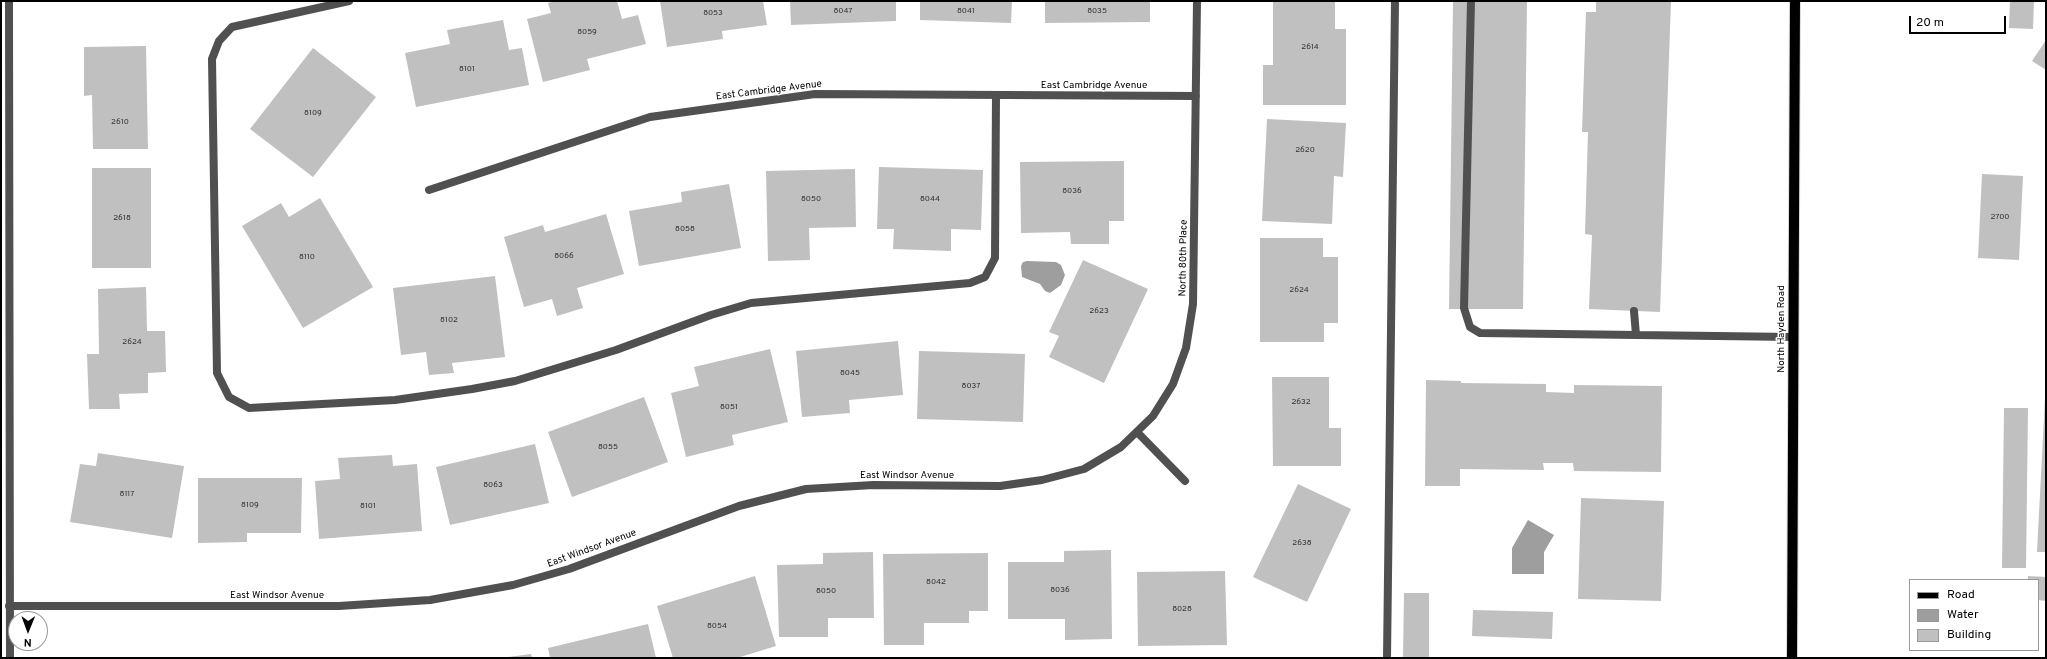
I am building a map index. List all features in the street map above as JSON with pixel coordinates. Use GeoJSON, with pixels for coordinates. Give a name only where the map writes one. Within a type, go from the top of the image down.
{"type":"FeatureCollection","features":[{"type":"Feature","properties":{"kind":"main road","name":"North Hayden Road"},"geometry":{"type":"LineString","coordinates":[[1792,658],[1795,1]]}},
{"type":"Feature","properties":{"kind":"street"},"geometry":{"type":"LineString","coordinates":[[9,1],[10,658]]}},
{"type":"Feature","properties":{"kind":"street"},"geometry":{"type":"LineString","coordinates":[[349,1],[232,27],[219,41],[212,60],[217,373],[229,396],[249,408],[395,400],[472,389],[515,381],[616,350],[711,315],[750,303],[970,283],[985,277],[995,258],[996,96]]}},
{"type":"Feature","properties":{"kind":"street","name":"North 80th Place"},"geometry":{"type":"LineString","coordinates":[[1138,433],[1153,416],[1173,384],[1186,348],[1193,304],[1197,1]]}},
{"type":"Feature","properties":{"kind":"street"},"geometry":{"type":"LineString","coordinates":[[1387,658],[1395,1]]}},
{"type":"Feature","properties":{"kind":"street"},"geometry":{"type":"LineString","coordinates":[[1471,1],[1464,308],[1470,327],[1480,333],[1794,337]]}},
{"type":"Feature","properties":{"kind":"street","name":"East Cambridge Avenue"},"geometry":{"type":"LineString","coordinates":[[430,190],[650,117],[815,94],[1196,96]]}},
{"type":"Feature","properties":{"kind":"street"},"geometry":{"type":"LineString","coordinates":[[1634,311],[1636,335]]}},
{"type":"Feature","properties":{"kind":"street"},"geometry":{"type":"LineString","coordinates":[[1138,433],[1185,481]]}},
{"type":"Feature","properties":{"kind":"street","name":"East Windsor Avenue"},"geometry":{"type":"LineString","coordinates":[[9,606],[339,606],[430,600],[513,585],[569,570],[739,506],[806,488],[873,485],[1000,486],[1042,480],[1084,469],[1121,447],[1138,433]]}},
{"type":"Feature","properties":{"kind":"water"},"geometry":{"type":"Polygon","coordinates":[[[1023,262],[1056,262],[1061,265],[1065,275],[1061,285],[1050,293],[1045,291],[1040,284],[1022,277],[1021,266],[1023,262]]]}},
{"type":"Feature","properties":{"kind":"water"},"geometry":{"type":"Polygon","coordinates":[[[1528,520],[1554,535],[1544,552],[1544,574],[1512,574],[1512,548],[1528,520]]]}},
{"type":"Feature","properties":{"kind":"building"},"geometry":{"type":"Polygon","coordinates":[[[555,1],[617,1],[622,19],[638,15],[646,44],[587,59],[590,70],[543,82],[527,19],[551,13],[548,3],[555,1]]]}},
{"type":"Feature","properties":{"kind":"building"},"geometry":{"type":"Polygon","coordinates":[[[660,1],[763,1],[767,25],[722,31],[723,39],[667,47],[660,1]]]}},
{"type":"Feature","properties":{"kind":"building"},"geometry":{"type":"Polygon","coordinates":[[[790,1],[896,1],[896,21],[791,25],[790,1]]]}},
{"type":"Feature","properties":{"kind":"building"},"geometry":{"type":"Polygon","coordinates":[[[920,1],[1012,1],[1011,23],[920,20],[920,1]]]}},
{"type":"Feature","properties":{"kind":"building"},"geometry":{"type":"Polygon","coordinates":[[[1045,1],[1150,1],[1150,22],[1045,23],[1045,1]]]}},
{"type":"Feature","properties":{"kind":"building"},"geometry":{"type":"Polygon","coordinates":[[[1273,1],[1335,1],[1335,29],[1346,29],[1346,105],[1263,105],[1263,65],[1273,65],[1273,1]]]}},
{"type":"Feature","properties":{"kind":"building"},"geometry":{"type":"Polygon","coordinates":[[[1453,1],[1527,1],[1523,309],[1449,309],[1453,1]]]}},
{"type":"Feature","properties":{"kind":"building"},"geometry":{"type":"Polygon","coordinates":[[[1596,1],[1671,1],[1660,312],[1589,309],[1592,235],[1585,234],[1588,132],[1582,132],[1586,12],[1596,12],[1596,1]]]}},
{"type":"Feature","properties":{"kind":"building"},"geometry":{"type":"Polygon","coordinates":[[[2010,1],[2034,1],[2033,29],[2009,28],[2010,1]]]}},
{"type":"Feature","properties":{"kind":"building"},"geometry":{"type":"Polygon","coordinates":[[[503,20],[509,50],[522,48],[529,85],[416,107],[405,53],[450,44],[447,30],[503,20]]]}},
{"type":"Feature","properties":{"kind":"building"},"geometry":{"type":"Polygon","coordinates":[[[2046,40],[2046,70],[2032,61],[2046,40]]]}},
{"type":"Feature","properties":{"kind":"building"},"geometry":{"type":"Polygon","coordinates":[[[146,46],[148,149],[93,149],[92,95],[84,96],[84,47],[146,46]]]}},
{"type":"Feature","properties":{"kind":"building"},"geometry":{"type":"Polygon","coordinates":[[[313,48],[376,97],[313,177],[250,129],[313,48]]]}},
{"type":"Feature","properties":{"kind":"building"},"geometry":{"type":"Polygon","coordinates":[[[1267,119],[1346,123],[1343,177],[1334,176],[1332,224],[1262,221],[1267,119]]]}},
{"type":"Feature","properties":{"kind":"building"},"geometry":{"type":"Polygon","coordinates":[[[1124,161],[1124,221],[1109,221],[1109,244],[1071,244],[1070,232],[1021,233],[1020,162],[1124,161]]]}},
{"type":"Feature","properties":{"kind":"building"},"geometry":{"type":"Polygon","coordinates":[[[879,167],[983,170],[981,230],[951,229],[951,251],[893,249],[894,229],[877,229],[879,167]]]}},
{"type":"Feature","properties":{"kind":"building"},"geometry":{"type":"Polygon","coordinates":[[[92,168],[151,168],[151,268],[92,268],[92,168]]]}},
{"type":"Feature","properties":{"kind":"building"},"geometry":{"type":"Polygon","coordinates":[[[855,169],[856,227],[809,228],[810,260],[768,261],[766,171],[855,169]]]}},
{"type":"Feature","properties":{"kind":"building"},"geometry":{"type":"Polygon","coordinates":[[[1982,174],[2023,176],[2019,260],[1978,258],[1982,174]]]}},
{"type":"Feature","properties":{"kind":"building"},"geometry":{"type":"Polygon","coordinates":[[[729,184],[741,248],[639,266],[629,211],[682,202],[681,192],[729,184]]]}},
{"type":"Feature","properties":{"kind":"building"},"geometry":{"type":"Polygon","coordinates":[[[320,198],[373,287],[303,328],[242,226],[281,203],[289,217],[320,198]]]}},
{"type":"Feature","properties":{"kind":"building"},"geometry":{"type":"Polygon","coordinates":[[[606,214],[624,274],[577,288],[583,308],[557,316],[552,299],[524,307],[504,237],[543,225],[545,232],[606,214]]]}},
{"type":"Feature","properties":{"kind":"building"},"geometry":{"type":"Polygon","coordinates":[[[1260,238],[1323,238],[1323,257],[1338,257],[1338,323],[1324,323],[1324,342],[1260,342],[1260,238]]]}},
{"type":"Feature","properties":{"kind":"building"},"geometry":{"type":"Polygon","coordinates":[[[1083,260],[1148,289],[1104,383],[1049,357],[1059,336],[1049,332],[1083,260]]]}},
{"type":"Feature","properties":{"kind":"building"},"geometry":{"type":"Polygon","coordinates":[[[495,276],[505,357],[452,363],[454,373],[429,375],[426,352],[401,355],[393,288],[495,276]]]}},
{"type":"Feature","properties":{"kind":"building"},"geometry":{"type":"Polygon","coordinates":[[[146,287],[147,331],[165,331],[166,372],[148,373],[148,393],[119,394],[120,409],[89,409],[87,354],[99,354],[98,289],[146,287]]]}},
{"type":"Feature","properties":{"kind":"building"},"geometry":{"type":"Polygon","coordinates":[[[898,341],[903,395],[849,400],[850,413],[802,417],[796,351],[898,341]]]}},
{"type":"Feature","properties":{"kind":"building"},"geometry":{"type":"Polygon","coordinates":[[[770,349],[788,422],[732,435],[734,445],[686,457],[671,393],[699,386],[694,367],[770,349]]]}},
{"type":"Feature","properties":{"kind":"building"},"geometry":{"type":"Polygon","coordinates":[[[919,351],[1025,354],[1023,422],[917,419],[919,351]]]}},
{"type":"Feature","properties":{"kind":"building"},"geometry":{"type":"Polygon","coordinates":[[[1272,377],[1329,377],[1329,428],[1341,428],[1341,466],[1273,466],[1272,377]]]}},
{"type":"Feature","properties":{"kind":"building"},"geometry":{"type":"Polygon","coordinates":[[[1426,380],[1461,381],[1461,383],[1546,384],[1546,392],[1574,393],[1574,385],[1662,386],[1661,472],[1574,471],[1573,463],[1543,463],[1544,470],[1460,469],[1460,486],[1425,486],[1426,380]]]}},
{"type":"Feature","properties":{"kind":"building"},"geometry":{"type":"Polygon","coordinates":[[[644,397],[668,462],[572,497],[548,432],[644,397]]]}},
{"type":"Feature","properties":{"kind":"building"},"geometry":{"type":"Polygon","coordinates":[[[2045,398],[2046,552],[2037,552],[2045,398]]]}},
{"type":"Feature","properties":{"kind":"building"},"geometry":{"type":"Polygon","coordinates":[[[2004,408],[2028,408],[2026,568],[2002,568],[2004,408]]]}},
{"type":"Feature","properties":{"kind":"building"},"geometry":{"type":"Polygon","coordinates":[[[535,444],[549,503],[450,525],[436,467],[535,444]]]}},
{"type":"Feature","properties":{"kind":"building"},"geometry":{"type":"Polygon","coordinates":[[[98,453],[184,466],[172,538],[70,522],[80,464],[96,466],[98,453]]]}},
{"type":"Feature","properties":{"kind":"building"},"geometry":{"type":"Polygon","coordinates":[[[392,455],[393,466],[417,464],[422,531],[319,539],[315,481],[340,479],[338,458],[392,455]]]}},
{"type":"Feature","properties":{"kind":"building"},"geometry":{"type":"Polygon","coordinates":[[[198,478],[302,478],[301,533],[247,533],[247,542],[198,543],[198,478]]]}},
{"type":"Feature","properties":{"kind":"building"},"geometry":{"type":"Polygon","coordinates":[[[1298,484],[1351,509],[1307,602],[1253,577],[1298,484]]]}},
{"type":"Feature","properties":{"kind":"building"},"geometry":{"type":"Polygon","coordinates":[[[1581,498],[1664,501],[1661,601],[1578,599],[1581,498]]]}},
{"type":"Feature","properties":{"kind":"building"},"geometry":{"type":"Polygon","coordinates":[[[1111,550],[1112,639],[1065,640],[1065,619],[1008,619],[1008,562],[1064,562],[1064,551],[1111,550]]]}},
{"type":"Feature","properties":{"kind":"building"},"geometry":{"type":"Polygon","coordinates":[[[873,552],[874,618],[828,618],[828,637],[779,637],[777,565],[823,564],[823,553],[873,552]]]}},
{"type":"Feature","properties":{"kind":"building"},"geometry":{"type":"Polygon","coordinates":[[[988,553],[988,611],[969,611],[969,623],[924,623],[924,645],[884,645],[883,554],[988,553]]]}},
{"type":"Feature","properties":{"kind":"building"},"geometry":{"type":"Polygon","coordinates":[[[1225,571],[1227,645],[1138,646],[1137,572],[1225,571]]]}},
{"type":"Feature","properties":{"kind":"building"},"geometry":{"type":"Polygon","coordinates":[[[755,576],[776,646],[737,658],[673,658],[657,606],[755,576]]]}},
{"type":"Feature","properties":{"kind":"building"},"geometry":{"type":"Polygon","coordinates":[[[2028,576],[2046,577],[2046,601],[2039,600],[2039,579],[2028,579],[2028,576]]]}},
{"type":"Feature","properties":{"kind":"building"},"geometry":{"type":"Polygon","coordinates":[[[1404,593],[1429,593],[1429,658],[1403,658],[1404,593]]]}},
{"type":"Feature","properties":{"kind":"building"},"geometry":{"type":"Polygon","coordinates":[[[1473,610],[1553,612],[1552,639],[1472,636],[1473,610]]]}},
{"type":"Feature","properties":{"kind":"building"},"geometry":{"type":"Polygon","coordinates":[[[648,624],[656,658],[550,658],[548,648],[648,624]]]}},
{"type":"Feature","properties":{"kind":"building"},"geometry":{"type":"Polygon","coordinates":[[[531,654],[532,658],[508,658],[508,657],[531,654]]]}}]}
